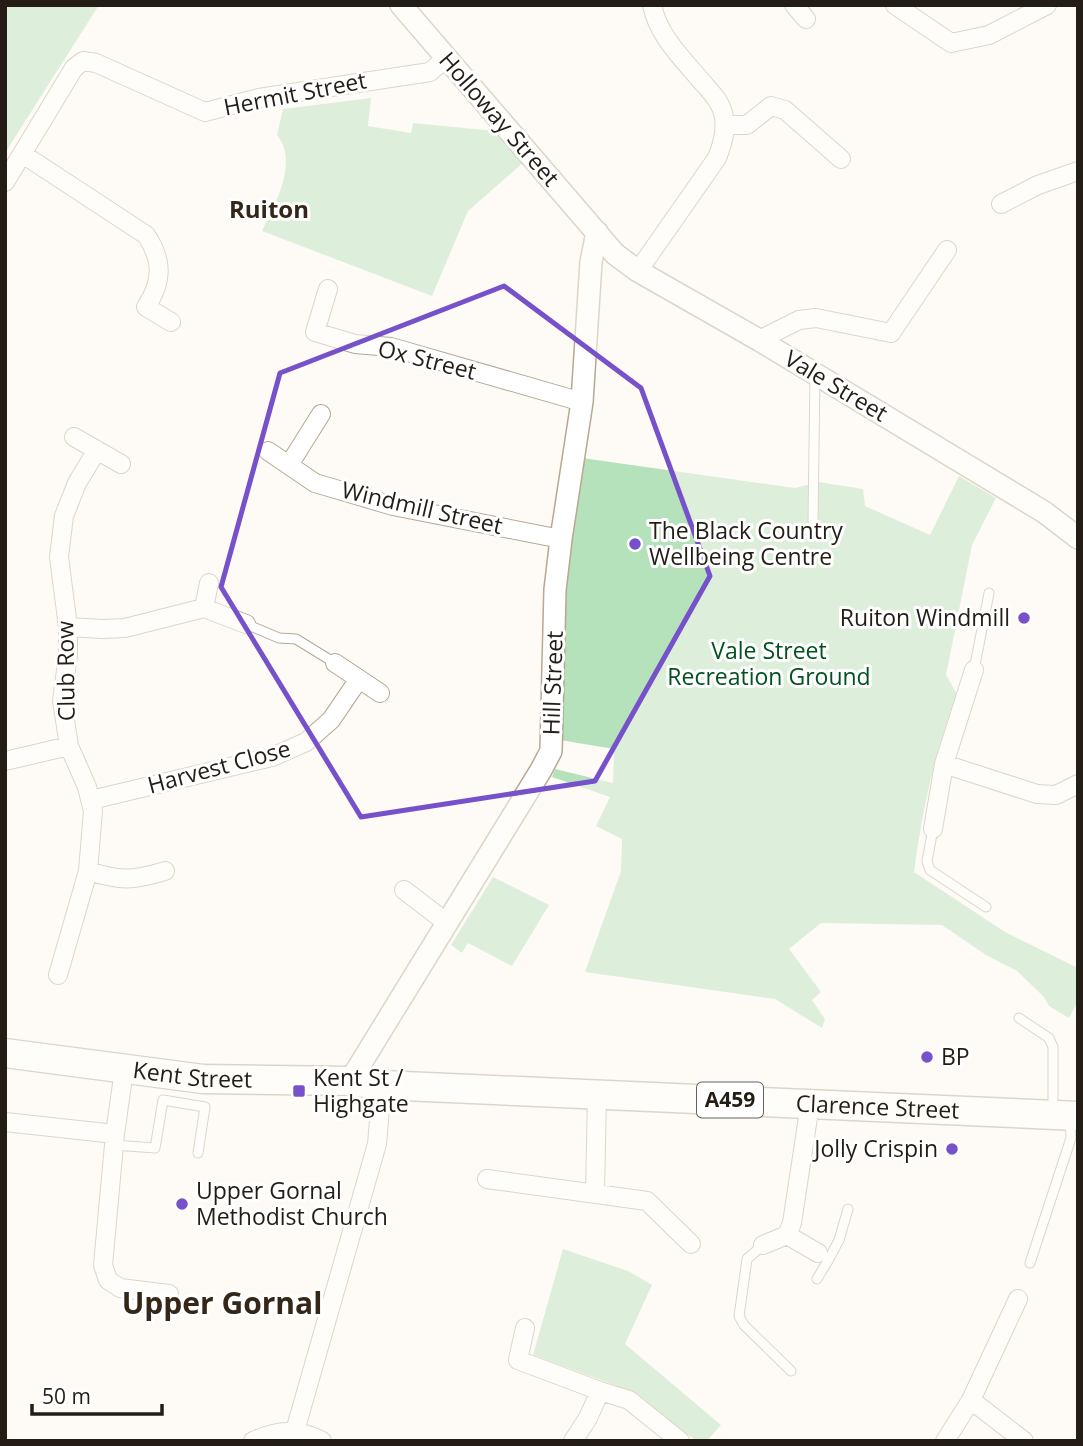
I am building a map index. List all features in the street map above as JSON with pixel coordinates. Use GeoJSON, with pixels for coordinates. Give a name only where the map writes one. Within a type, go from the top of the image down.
{"type":"FeatureCollection","features":[{"type":"Feature","properties":{"kind":"main road","name":"Kent Street"},"geometry":{"type":"LineString","coordinates":[[5,1054],[203,1079],[350,1081],[382,1085]]}},
{"type":"Feature","properties":{"kind":"main road","name":"Clarence Street"},"geometry":{"type":"LineString","coordinates":[[382,1085],[1067,1115]]}},
{"type":"Feature","properties":{"kind":"street","name":"Holloway Street"},"geometry":{"type":"LineString","coordinates":[[401,5],[597,232]]}},
{"type":"Feature","properties":{"kind":"street"},"geometry":{"type":"LineString","coordinates":[[638,271],[717,158],[725,125],[718,102],[661,32],[652,5]]}},
{"type":"Feature","properties":{"kind":"street"},"geometry":{"type":"LineString","coordinates":[[794,5],[806,19]]}},
{"type":"Feature","properties":{"kind":"street"},"geometry":{"type":"LineString","coordinates":[[895,5],[951,43],[989,35],[1047,5]]}},
{"type":"Feature","properties":{"kind":"street","name":"Hermit Street"},"geometry":{"type":"LineString","coordinates":[[5,182],[24,155],[74,68],[83,61],[96,63],[205,112],[259,97],[430,72],[446,58]]}},
{"type":"Feature","properties":{"kind":"street"},"geometry":{"type":"LineString","coordinates":[[725,125],[747,125],[771,106],[785,110],[841,159]]}},
{"type":"Feature","properties":{"kind":"street"},"geometry":{"type":"LineString","coordinates":[[24,155],[146,235],[158,252],[158,276],[156,292],[146,307],[171,322]]}},
{"type":"Feature","properties":{"kind":"street"},"geometry":{"type":"LineString","coordinates":[[1001,204],[1038,185],[1075,178]]}},
{"type":"Feature","properties":{"kind":"street","name":"Vale Street"},"geometry":{"type":"LineString","coordinates":[[597,232],[615,254],[638,271],[759,340],[1044,512],[1078,538]]}},
{"type":"Feature","properties":{"kind":"street","name":"Hill Street"},"geometry":{"type":"LineString","coordinates":[[350,1081],[551,751],[555,590],[582,402],[591,262],[597,232]]}},
{"type":"Feature","properties":{"kind":"street"},"geometry":{"type":"LineString","coordinates":[[759,340],[799,320],[816,318],[891,333],[947,250]]}},
{"type":"Feature","properties":{"kind":"street","name":"Ox Street"},"geometry":{"type":"LineString","coordinates":[[328,289],[315,332],[355,344],[391,347],[582,402]]}},
{"type":"Feature","properties":{"kind":"street"},"geometry":{"type":"LineString","coordinates":[[289,465],[321,414]]}},
{"type":"Feature","properties":{"kind":"street"},"geometry":{"type":"LineString","coordinates":[[74,437],[121,464]]}},
{"type":"Feature","properties":{"kind":"street","name":"Club Row"},"geometry":{"type":"LineString","coordinates":[[58,975],[88,871],[92,838],[91,800],[69,746],[62,701],[68,655],[68,627],[60,557],[64,516],[77,483],[96,450]]}},
{"type":"Feature","properties":{"kind":"street","name":"Windmill Street"},"geometry":{"type":"LineString","coordinates":[[268,451],[315,483],[393,506],[561,539]]}},
{"type":"Feature","properties":{"kind":"street"},"geometry":{"type":"LineString","coordinates":[[204,608],[209,583]]}},
{"type":"Feature","properties":{"kind":"street"},"geometry":{"type":"LineString","coordinates":[[68,627],[125,628],[204,608],[246,624]]}},
{"type":"Feature","properties":{"kind":"street"},"geometry":{"type":"LineString","coordinates":[[335,663],[380,692]]}},
{"type":"Feature","properties":{"kind":"street"},"geometry":{"type":"LineString","coordinates":[[933,829],[944,764],[974,670]]}},
{"type":"Feature","properties":{"kind":"street","name":"Harvest Close"},"geometry":{"type":"LineString","coordinates":[[91,800],[241,766],[295,747],[306,742],[331,720],[359,679]]}},
{"type":"Feature","properties":{"kind":"street"},"geometry":{"type":"LineString","coordinates":[[5,761],[69,746]]}},
{"type":"Feature","properties":{"kind":"street"},"geometry":{"type":"LineString","coordinates":[[944,764],[1037,794],[1056,795],[1078,784]]}},
{"type":"Feature","properties":{"kind":"street"},"geometry":{"type":"LineString","coordinates":[[88,871],[116,879],[139,879],[165,871]]}},
{"type":"Feature","properties":{"kind":"street"},"geometry":{"type":"LineString","coordinates":[[404,890],[447,923]]}},
{"type":"Feature","properties":{"kind":"street"},"geometry":{"type":"LineString","coordinates":[[124,1070],[103,1265],[108,1280],[120,1288],[169,1294]]}},
{"type":"Feature","properties":{"kind":"street"},"geometry":{"type":"LineString","coordinates":[[295,1431],[377,1144],[382,1085]]}},
{"type":"Feature","properties":{"kind":"street"},"geometry":{"type":"LineString","coordinates":[[595,1193],[597,1094]]}},
{"type":"Feature","properties":{"kind":"street"},"geometry":{"type":"LineString","coordinates":[[763,1245],[787,1235],[792,1223],[810,1104]]}},
{"type":"Feature","properties":{"kind":"street"},"geometry":{"type":"LineString","coordinates":[[5,1122],[115,1140]]}},
{"type":"Feature","properties":{"kind":"street"},"geometry":{"type":"LineString","coordinates":[[487,1179],[647,1201],[691,1244]]}},
{"type":"Feature","properties":{"kind":"street"},"geometry":{"type":"LineString","coordinates":[[787,1235],[823,1256]]}},
{"type":"Feature","properties":{"kind":"street"},"geometry":{"type":"LineString","coordinates":[[945,1441],[971,1400],[1018,1299]]}},
{"type":"Feature","properties":{"kind":"street"},"geometry":{"type":"LineString","coordinates":[[525,1328],[518,1360],[629,1401],[680,1441]]}},
{"type":"Feature","properties":{"kind":"street"},"geometry":{"type":"LineString","coordinates":[[573,1441],[600,1391]]}},
{"type":"Feature","properties":{"kind":"street"},"geometry":{"type":"LineString","coordinates":[[971,1400],[1024,1441]]}},
{"type":"Feature","properties":{"kind":"street"},"geometry":{"type":"LineString","coordinates":[[253,1441],[280,1431],[295,1431],[318,1439]]}},
{"type":"Feature","properties":{"kind":"lane"},"geometry":{"type":"LineString","coordinates":[[813,521],[815,374]]}},
{"type":"Feature","properties":{"kind":"lane"},"geometry":{"type":"LineString","coordinates":[[974,670],[989,593]]}},
{"type":"Feature","properties":{"kind":"lane"},"geometry":{"type":"LineString","coordinates":[[246,624],[279,638],[296,639],[335,663]]}},
{"type":"Feature","properties":{"kind":"lane"},"geometry":{"type":"LineString","coordinates":[[933,829],[927,861],[930,870],[986,907]]}},
{"type":"Feature","properties":{"kind":"lane"},"geometry":{"type":"LineString","coordinates":[[1019,1018],[1049,1038],[1053,1047],[1071,1138],[1030,1263]]}},
{"type":"Feature","properties":{"kind":"lane"},"geometry":{"type":"LineString","coordinates":[[115,1140],[155,1148],[163,1100],[205,1107],[198,1153]]}},
{"type":"Feature","properties":{"kind":"lane"},"geometry":{"type":"LineString","coordinates":[[817,1279],[823,1256],[839,1240],[848,1209]]}},
{"type":"Feature","properties":{"kind":"lane"},"geometry":{"type":"LineString","coordinates":[[763,1245],[747,1259],[739,1315],[744,1325],[791,1371]]}},
{"type":"Feature","properties":{"kind":"highlighted area"},"geometry":{"type":"Polygon","coordinates":[[[504,286],[641,388],[710,576],[595,781],[361,817],[221,587],[280,373],[504,286]]]}},
{"type":"Feature","properties":{"kind":"green space"},"geometry":{"type":"Polygon","coordinates":[[[5,5],[99,5],[5,153],[5,5]]]}},
{"type":"Feature","properties":{"kind":"green space"},"geometry":{"type":"Polygon","coordinates":[[[371,98],[368,126],[411,133],[413,123],[495,131],[523,163],[468,211],[432,296],[262,231],[283,183],[286,158],[277,135],[283,109],[371,98]]]}},
{"type":"Feature","properties":{"kind":"green space","name":"Vale Street Recreation Ground"},"geometry":{"type":"Polygon","coordinates":[[[582,458],[795,488],[819,482],[863,489],[865,506],[930,535],[959,476],[996,498],[972,545],[946,675],[957,694],[930,782],[914,872],[1005,932],[1078,968],[1078,1001],[1069,1018],[1049,1006],[1044,997],[1017,971],[986,955],[942,925],[821,923],[789,949],[821,992],[812,1000],[825,1019],[822,1028],[775,999],[585,972],[621,871],[622,839],[596,826],[610,797],[552,777],[555,769],[613,783],[614,749],[560,740],[563,558],[582,458]]]}},
{"type":"Feature","properties":{"kind":"green space"},"geometry":{"type":"Polygon","coordinates":[[[493,877],[549,905],[512,966],[468,943],[462,953],[451,945],[493,877]]]}},
{"type":"Feature","properties":{"kind":"green space"},"geometry":{"type":"Polygon","coordinates":[[[563,1249],[628,1271],[652,1285],[625,1344],[721,1425],[707,1441],[697,1441],[617,1386],[533,1355],[563,1249]]]}},
{"type":"Feature","properties":{"kind":"place","name":"The Black Country Wellbeing Centre"},"geometry":{"type":"Point","coordinates":[635,544]}},
{"type":"Feature","properties":{"kind":"place","name":"Ruiton Windmill"},"geometry":{"type":"Point","coordinates":[1024,618]}},
{"type":"Feature","properties":{"kind":"place","name":"BP"},"geometry":{"type":"Point","coordinates":[927,1057]}},
{"type":"Feature","properties":{"kind":"place","name":"Kent St / Highgate"},"geometry":{"type":"Point","coordinates":[299,1091]}},
{"type":"Feature","properties":{"kind":"place","name":"Jolly Crispin"},"geometry":{"type":"Point","coordinates":[952,1149]}},
{"type":"Feature","properties":{"kind":"place","name":"Upper Gornal Methodist Church"},"geometry":{"type":"Point","coordinates":[182,1204]}},
{"type":"Feature","properties":{"kind":"district","name":"Ruiton"},"geometry":{"type":"Point","coordinates":[269,210]}},
{"type":"Feature","properties":{"kind":"district","name":"Upper Gornal"},"geometry":{"type":"Point","coordinates":[222,1304]}}]}
